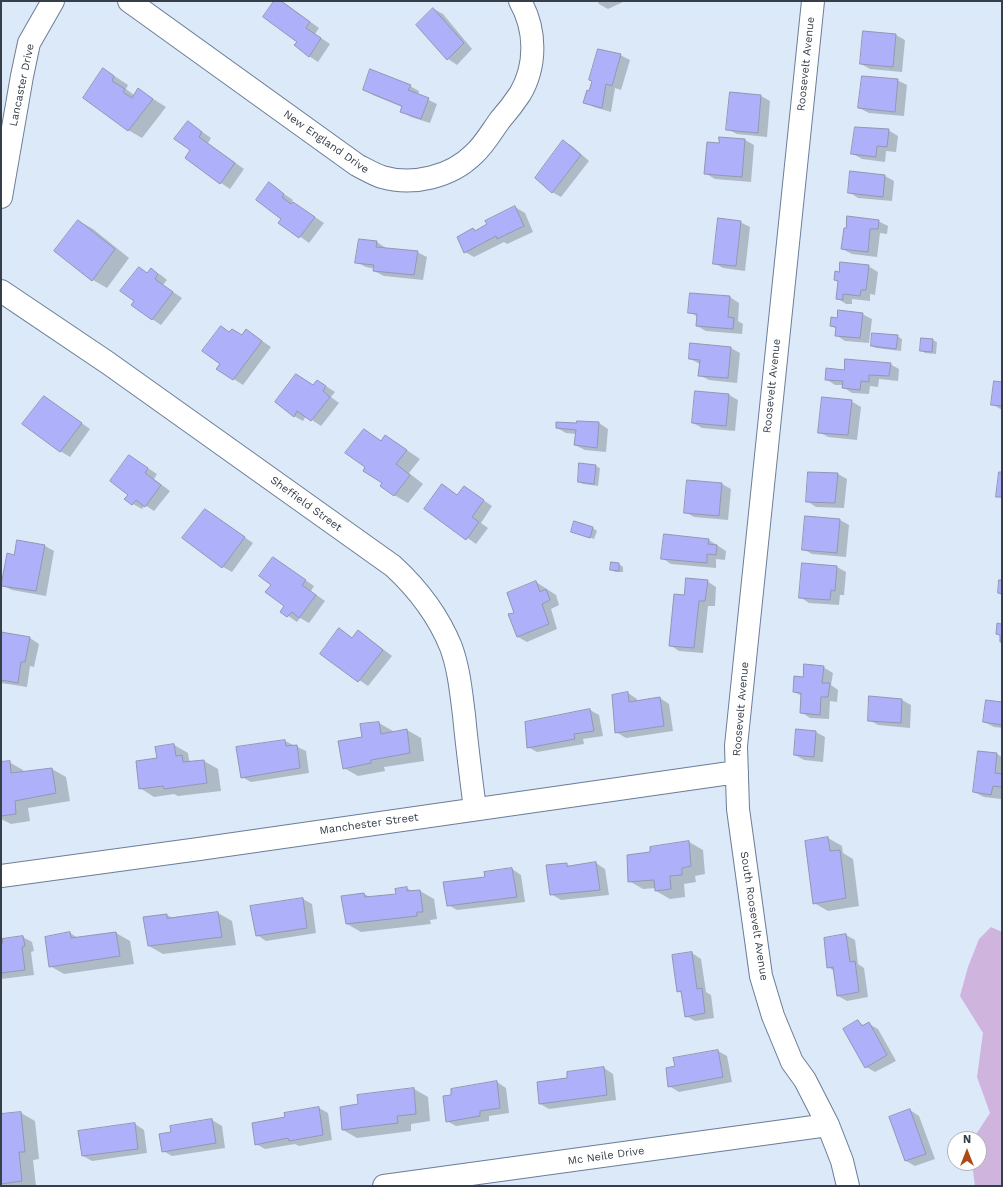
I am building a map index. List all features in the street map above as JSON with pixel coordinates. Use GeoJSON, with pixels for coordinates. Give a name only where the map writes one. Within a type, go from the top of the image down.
{"type":"FeatureCollection","features":[{"type":"Feature","properties":{"kind":"street","name":"Lancaster Drive"},"geometry":{"type":"LineString","coordinates":[[1,197],[29,43],[53,1]]}},
{"type":"Feature","properties":{"kind":"street","name":"New England Drive"},"geometry":{"type":"LineString","coordinates":[[129,1],[357,165],[382,177],[412,181],[440,175],[464,163],[475,154],[520,94],[527,80],[532,52],[530,25],[526,11],[520,1]]}},
{"type":"Feature","properties":{"kind":"street","name":"Roosevelt Avenue"},"geometry":{"type":"LineString","coordinates":[[737,772],[736,746],[813,1]]}},
{"type":"Feature","properties":{"kind":"street","name":"Sheffield Street"},"geometry":{"type":"LineString","coordinates":[[1,291],[108,363],[393,566],[406,578],[436,616],[451,648],[459,674],[475,809]]}},
{"type":"Feature","properties":{"kind":"street","name":"Manchester Street"},"geometry":{"type":"LineString","coordinates":[[1,876],[737,772]]}},
{"type":"Feature","properties":{"kind":"street","name":"South Roosevelt Avenue"},"geometry":{"type":"LineString","coordinates":[[737,772],[738,809],[761,976],[773,1016],[792,1062],[805,1080],[828,1125],[842,1161],[848,1186]]}},
{"type":"Feature","properties":{"kind":"street","name":"Mc Neile Drive"},"geometry":{"type":"LineString","coordinates":[[384,1186],[828,1125]]}},
{"type":"Feature","properties":{"kind":"shaded area"},"geometry":{"type":"Polygon","coordinates":[[[991,927],[1002,932],[1002,1186],[975,1186],[973,1171],[987,1171],[987,1131],[978,1131],[990,1113],[977,1077],[983,1033],[960,996],[968,967],[979,939],[991,927]]]}},
{"type":"Feature","properties":{"kind":"building"},"geometry":{"type":"Polygon","coordinates":[[[274,1],[281,1],[310,22],[306,28],[321,38],[309,57],[294,45],[297,42],[263,17],[274,1]]]}},
{"type":"Feature","properties":{"kind":"building"},"geometry":{"type":"Polygon","coordinates":[[[433,8],[464,43],[447,60],[416,25],[433,8]]]}},
{"type":"Feature","properties":{"kind":"building"},"geometry":{"type":"Polygon","coordinates":[[[863,31],[896,34],[893,67],[860,64],[863,31]]]}},
{"type":"Feature","properties":{"kind":"building"},"geometry":{"type":"Polygon","coordinates":[[[598,49],[621,54],[612,86],[606,84],[602,108],[583,103],[587,90],[589,91],[592,81],[589,80],[598,49]]]}},
{"type":"Feature","properties":{"kind":"building"},"geometry":{"type":"Polygon","coordinates":[[[103,68],[114,76],[112,81],[125,89],[123,92],[132,98],[138,88],[153,99],[128,131],[83,98],[103,68]]]}},
{"type":"Feature","properties":{"kind":"building"},"geometry":{"type":"Polygon","coordinates":[[[370,69],[411,85],[408,90],[429,98],[421,119],[400,112],[402,106],[363,90],[370,69]]]}},
{"type":"Feature","properties":{"kind":"building"},"geometry":{"type":"Polygon","coordinates":[[[862,76],[898,79],[895,112],[858,108],[862,76]]]}},
{"type":"Feature","properties":{"kind":"building"},"geometry":{"type":"Polygon","coordinates":[[[730,92],[761,95],[758,133],[726,130],[730,92]]]}},
{"type":"Feature","properties":{"kind":"building"},"geometry":{"type":"Polygon","coordinates":[[[188,121],[202,132],[199,137],[235,163],[220,184],[185,158],[190,150],[174,139],[188,121]]]}},
{"type":"Feature","properties":{"kind":"building"},"geometry":{"type":"Polygon","coordinates":[[[855,127],[889,129],[887,147],[877,146],[876,157],[851,154],[855,127]]]}},
{"type":"Feature","properties":{"kind":"building"},"geometry":{"type":"Polygon","coordinates":[[[719,137],[745,139],[742,177],[704,174],[707,142],[719,143],[719,137]]]}},
{"type":"Feature","properties":{"kind":"building"},"geometry":{"type":"Polygon","coordinates":[[[563,140],[581,155],[552,193],[535,178],[563,140]]]}},
{"type":"Feature","properties":{"kind":"building"},"geometry":{"type":"Polygon","coordinates":[[[850,171],[885,175],[883,197],[848,193],[850,171]]]}},
{"type":"Feature","properties":{"kind":"building"},"geometry":{"type":"Polygon","coordinates":[[[269,182],[284,194],[282,197],[291,204],[293,202],[315,217],[299,238],[278,223],[281,219],[256,200],[269,182]]]}},
{"type":"Feature","properties":{"kind":"building"},"geometry":{"type":"Polygon","coordinates":[[[515,206],[524,226],[497,239],[496,236],[464,253],[457,237],[473,228],[475,231],[487,224],[485,221],[515,206]]]}},
{"type":"Feature","properties":{"kind":"building"},"geometry":{"type":"Polygon","coordinates":[[[847,216],[879,220],[878,229],[870,229],[868,252],[841,249],[847,216]]]}},
{"type":"Feature","properties":{"kind":"building"},"geometry":{"type":"Polygon","coordinates":[[[718,218],[741,221],[736,266],[713,264],[718,218]]]}},
{"type":"Feature","properties":{"kind":"building"},"geometry":{"type":"Polygon","coordinates":[[[78,220],[115,249],[92,281],[54,251],[78,220]]]}},
{"type":"Feature","properties":{"kind":"building"},"geometry":{"type":"Polygon","coordinates":[[[359,239],[377,241],[376,247],[418,251],[414,275],[373,271],[374,265],[355,263],[359,239]]]}},
{"type":"Feature","properties":{"kind":"building"},"geometry":{"type":"Polygon","coordinates":[[[840,262],[869,265],[866,290],[861,290],[860,296],[843,294],[843,300],[836,299],[838,281],[834,280],[835,271],[839,272],[840,262]]]}},
{"type":"Feature","properties":{"kind":"building"},"geometry":{"type":"Polygon","coordinates":[[[139,267],[147,273],[151,268],[158,274],[155,279],[173,292],[152,320],[131,305],[134,301],[120,291],[139,267]]]}},
{"type":"Feature","properties":{"kind":"building"},"geometry":{"type":"Polygon","coordinates":[[[690,293],[730,296],[728,317],[734,318],[733,329],[696,326],[697,314],[688,313],[690,293]]]}},
{"type":"Feature","properties":{"kind":"building"},"geometry":{"type":"Polygon","coordinates":[[[838,310],[863,313],[860,338],[835,336],[836,327],[830,326],[831,317],[837,318],[838,310]]]}},
{"type":"Feature","properties":{"kind":"building"},"geometry":{"type":"Polygon","coordinates":[[[221,326],[229,332],[232,329],[242,335],[246,329],[262,341],[233,380],[216,369],[220,364],[202,351],[221,326]]]}},
{"type":"Feature","properties":{"kind":"building"},"geometry":{"type":"Polygon","coordinates":[[[872,333],[898,335],[896,349],[871,346],[872,333]]]}},
{"type":"Feature","properties":{"kind":"building"},"geometry":{"type":"Polygon","coordinates":[[[921,338],[933,339],[932,352],[920,351],[921,338]]]}},
{"type":"Feature","properties":{"kind":"building"},"geometry":{"type":"Polygon","coordinates":[[[690,343],[731,347],[728,378],[698,376],[700,360],[689,359],[690,343]]]}},
{"type":"Feature","properties":{"kind":"building"},"geometry":{"type":"Polygon","coordinates":[[[845,359],[891,363],[889,376],[869,375],[869,382],[861,381],[860,390],[842,388],[843,381],[825,380],[826,368],[844,370],[845,359]]]}},
{"type":"Feature","properties":{"kind":"building"},"geometry":{"type":"Polygon","coordinates":[[[296,374],[313,385],[317,380],[326,386],[323,391],[330,397],[311,421],[297,411],[294,417],[275,402],[296,374]]]}},
{"type":"Feature","properties":{"kind":"building"},"geometry":{"type":"Polygon","coordinates":[[[994,381],[1002,382],[1002,406],[991,405],[994,381]]]}},
{"type":"Feature","properties":{"kind":"building"},"geometry":{"type":"Polygon","coordinates":[[[695,391],[729,394],[726,426],[692,423],[695,391]]]}},
{"type":"Feature","properties":{"kind":"building"},"geometry":{"type":"Polygon","coordinates":[[[44,396],[82,423],[60,452],[22,424],[44,396]]]}},
{"type":"Feature","properties":{"kind":"building"},"geometry":{"type":"Polygon","coordinates":[[[822,397],[852,400],[848,435],[818,433],[822,397]]]}},
{"type":"Feature","properties":{"kind":"building"},"geometry":{"type":"Polygon","coordinates":[[[577,421],[599,422],[597,448],[574,445],[576,430],[556,428],[556,422],[576,423],[577,421]]]}},
{"type":"Feature","properties":{"kind":"building"},"geometry":{"type":"Polygon","coordinates":[[[364,429],[381,441],[385,435],[407,450],[396,464],[410,475],[394,496],[380,486],[382,483],[363,471],[365,467],[345,453],[364,429]]]}},
{"type":"Feature","properties":{"kind":"building"},"geometry":{"type":"Polygon","coordinates":[[[129,455],[148,468],[145,473],[161,485],[145,507],[136,500],[132,505],[124,499],[128,495],[110,481],[129,455]]]}},
{"type":"Feature","properties":{"kind":"building"},"geometry":{"type":"Polygon","coordinates":[[[579,463],[596,465],[594,484],[578,482],[579,463]]]}},
{"type":"Feature","properties":{"kind":"building"},"geometry":{"type":"Polygon","coordinates":[[[808,472],[838,473],[835,503],[806,502],[808,472]]]}},
{"type":"Feature","properties":{"kind":"building"},"geometry":{"type":"Polygon","coordinates":[[[999,472],[1002,472],[1002,497],[996,497],[999,472]]]}},
{"type":"Feature","properties":{"kind":"building"},"geometry":{"type":"Polygon","coordinates":[[[687,480],[722,483],[719,516],[684,513],[687,480]]]}},
{"type":"Feature","properties":{"kind":"building"},"geometry":{"type":"Polygon","coordinates":[[[442,484],[457,495],[464,486],[484,500],[472,517],[479,522],[466,540],[424,509],[442,484]]]}},
{"type":"Feature","properties":{"kind":"building"},"geometry":{"type":"Polygon","coordinates":[[[205,509],[245,537],[222,568],[182,538],[205,509]]]}},
{"type":"Feature","properties":{"kind":"building"},"geometry":{"type":"Polygon","coordinates":[[[805,516],[840,519],[837,553],[802,550],[805,516]]]}},
{"type":"Feature","properties":{"kind":"building"},"geometry":{"type":"Polygon","coordinates":[[[574,521],[593,527],[590,538],[571,532],[574,521]]]}},
{"type":"Feature","properties":{"kind":"building"},"geometry":{"type":"Polygon","coordinates":[[[664,534],[709,539],[708,544],[717,545],[716,555],[707,554],[707,563],[661,559],[664,534]]]}},
{"type":"Feature","properties":{"kind":"building"},"geometry":{"type":"Polygon","coordinates":[[[17,540],[45,545],[36,591],[1,586],[7,553],[14,555],[17,540]]]}},
{"type":"Feature","properties":{"kind":"building"},"geometry":{"type":"Polygon","coordinates":[[[273,557],[306,580],[302,585],[316,595],[299,618],[292,612],[287,617],[280,612],[284,606],[265,592],[271,585],[259,576],[273,557]]]}},
{"type":"Feature","properties":{"kind":"building"},"geometry":{"type":"Polygon","coordinates":[[[611,562],[619,563],[619,571],[610,570],[611,562]]]}},
{"type":"Feature","properties":{"kind":"building"},"geometry":{"type":"Polygon","coordinates":[[[802,563],[837,566],[835,591],[831,590],[830,600],[799,598],[802,563]]]}},
{"type":"Feature","properties":{"kind":"building"},"geometry":{"type":"Polygon","coordinates":[[[686,578],[708,580],[705,601],[699,601],[694,648],[669,646],[674,594],[684,595],[686,578]]]}},
{"type":"Feature","properties":{"kind":"building"},"geometry":{"type":"Polygon","coordinates":[[[999,580],[1002,580],[1002,594],[998,593],[999,580]]]}},
{"type":"Feature","properties":{"kind":"building"},"geometry":{"type":"Polygon","coordinates":[[[536,581],[540,592],[546,589],[550,600],[542,604],[549,624],[517,637],[508,614],[514,613],[507,593],[536,581]]]}},
{"type":"Feature","properties":{"kind":"building"},"geometry":{"type":"Polygon","coordinates":[[[1002,615],[1002,642],[1000,642],[1000,635],[996,634],[997,623],[1001,624],[1002,615]]]}},
{"type":"Feature","properties":{"kind":"building"},"geometry":{"type":"Polygon","coordinates":[[[339,628],[352,638],[358,630],[383,650],[358,682],[320,654],[339,628]]]}},
{"type":"Feature","properties":{"kind":"building"},"geometry":{"type":"Polygon","coordinates":[[[1,632],[30,637],[25,662],[21,662],[18,683],[1,680],[1,632]]]}},
{"type":"Feature","properties":{"kind":"building"},"geometry":{"type":"Polygon","coordinates":[[[804,664],[824,666],[822,683],[830,683],[828,697],[821,697],[820,715],[800,713],[801,693],[793,692],[794,676],[803,677],[804,664]]]}},
{"type":"Feature","properties":{"kind":"building"},"geometry":{"type":"Polygon","coordinates":[[[628,692],[629,702],[660,697],[664,726],[615,733],[612,695],[628,692]]]}},
{"type":"Feature","properties":{"kind":"building"},"geometry":{"type":"Polygon","coordinates":[[[869,696],[902,699],[901,723],[868,721],[869,696]]]}},
{"type":"Feature","properties":{"kind":"building"},"geometry":{"type":"Polygon","coordinates":[[[986,700],[1002,702],[1002,725],[983,722],[986,700]]]}},
{"type":"Feature","properties":{"kind":"building"},"geometry":{"type":"Polygon","coordinates":[[[590,709],[594,731],[574,734],[575,739],[527,748],[525,722],[590,709]]]}},
{"type":"Feature","properties":{"kind":"building"},"geometry":{"type":"Polygon","coordinates":[[[379,722],[381,734],[407,729],[410,753],[371,760],[371,763],[343,769],[338,741],[362,737],[360,724],[379,722]]]}},
{"type":"Feature","properties":{"kind":"building"},"geometry":{"type":"Polygon","coordinates":[[[796,729],[816,731],[814,757],[794,755],[796,729]]]}},
{"type":"Feature","properties":{"kind":"building"},"geometry":{"type":"Polygon","coordinates":[[[285,740],[286,746],[297,745],[300,768],[241,778],[236,747],[285,740]]]}},
{"type":"Feature","properties":{"kind":"building"},"geometry":{"type":"Polygon","coordinates":[[[174,744],[176,756],[182,755],[183,762],[204,760],[207,783],[164,789],[163,786],[139,789],[136,761],[157,758],[155,747],[174,744]]]}},
{"type":"Feature","properties":{"kind":"building"},"geometry":{"type":"Polygon","coordinates":[[[978,751],[997,753],[995,773],[1002,774],[1002,787],[993,786],[991,795],[973,792],[978,751]]]}},
{"type":"Feature","properties":{"kind":"building"},"geometry":{"type":"Polygon","coordinates":[[[10,761],[11,773],[52,768],[56,793],[15,801],[16,814],[1,816],[1,762],[10,761]]]}},
{"type":"Feature","properties":{"kind":"building"},"geometry":{"type":"Polygon","coordinates":[[[828,837],[830,851],[840,850],[846,898],[813,904],[805,841],[828,837]]]}},
{"type":"Feature","properties":{"kind":"building"},"geometry":{"type":"Polygon","coordinates":[[[689,841],[691,866],[682,868],[682,875],[670,876],[671,889],[655,891],[654,880],[628,882],[627,855],[650,852],[650,847],[689,841]]]}},
{"type":"Feature","properties":{"kind":"building"},"geometry":{"type":"Polygon","coordinates":[[[596,862],[600,890],[550,895],[546,865],[567,863],[567,866],[596,862]]]}},
{"type":"Feature","properties":{"kind":"building"},"geometry":{"type":"Polygon","coordinates":[[[512,868],[517,897],[447,906],[443,882],[485,877],[484,872],[512,868]]]}},
{"type":"Feature","properties":{"kind":"building"},"geometry":{"type":"Polygon","coordinates":[[[407,887],[407,891],[420,890],[423,912],[417,912],[417,916],[346,924],[341,896],[364,893],[365,897],[396,894],[395,889],[407,887]]]}},
{"type":"Feature","properties":{"kind":"building"},"geometry":{"type":"Polygon","coordinates":[[[303,898],[307,928],[256,936],[250,906],[303,898]]]}},
{"type":"Feature","properties":{"kind":"building"},"geometry":{"type":"Polygon","coordinates":[[[218,912],[222,937],[148,946],[143,917],[167,914],[167,918],[218,912]]]}},
{"type":"Feature","properties":{"kind":"building"},"geometry":{"type":"Polygon","coordinates":[[[70,932],[71,938],[116,932],[120,956],[49,967],[45,937],[70,932]]]}},
{"type":"Feature","properties":{"kind":"building"},"geometry":{"type":"Polygon","coordinates":[[[846,934],[850,962],[855,961],[859,992],[837,996],[833,967],[827,968],[824,938],[846,934]]]}},
{"type":"Feature","properties":{"kind":"building"},"geometry":{"type":"Polygon","coordinates":[[[23,936],[25,946],[22,947],[25,970],[1,973],[2,939],[23,936]]]}},
{"type":"Feature","properties":{"kind":"building"},"geometry":{"type":"Polygon","coordinates":[[[692,952],[697,989],[702,988],[705,1013],[685,1017],[681,991],[677,992],[672,955],[692,952]]]}},
{"type":"Feature","properties":{"kind":"building"},"geometry":{"type":"Polygon","coordinates":[[[858,1020],[862,1026],[869,1022],[887,1055],[865,1068],[843,1029],[858,1020]]]}},
{"type":"Feature","properties":{"kind":"building"},"geometry":{"type":"Polygon","coordinates":[[[718,1050],[723,1077],[668,1087],[666,1068],[675,1066],[673,1058],[718,1050]]]}},
{"type":"Feature","properties":{"kind":"building"},"geometry":{"type":"Polygon","coordinates":[[[604,1067],[607,1095],[539,1104],[537,1082],[567,1078],[567,1072],[604,1067]]]}},
{"type":"Feature","properties":{"kind":"building"},"geometry":{"type":"Polygon","coordinates":[[[497,1081],[500,1108],[480,1111],[480,1116],[446,1122],[443,1096],[451,1095],[451,1089],[497,1081]]]}},
{"type":"Feature","properties":{"kind":"building"},"geometry":{"type":"Polygon","coordinates":[[[414,1088],[416,1114],[397,1116],[398,1123],[342,1130],[340,1107],[358,1104],[357,1095],[414,1088]]]}},
{"type":"Feature","properties":{"kind":"building"},"geometry":{"type":"Polygon","coordinates":[[[319,1107],[323,1135],[289,1141],[288,1138],[255,1145],[252,1123],[285,1117],[284,1113],[319,1107]]]}},
{"type":"Feature","properties":{"kind":"building"},"geometry":{"type":"Polygon","coordinates":[[[910,1109],[926,1154],[905,1161],[889,1117],[910,1109]]]}},
{"type":"Feature","properties":{"kind":"building"},"geometry":{"type":"Polygon","coordinates":[[[21,1112],[25,1152],[19,1152],[22,1181],[1,1184],[1,1114],[21,1112]]]}},
{"type":"Feature","properties":{"kind":"building"},"geometry":{"type":"Polygon","coordinates":[[[212,1119],[216,1143],[162,1152],[159,1134],[171,1132],[170,1126],[212,1119]]]}},
{"type":"Feature","properties":{"kind":"building"},"geometry":{"type":"Polygon","coordinates":[[[135,1123],[138,1149],[82,1156],[78,1131],[135,1123]]]}}]}
